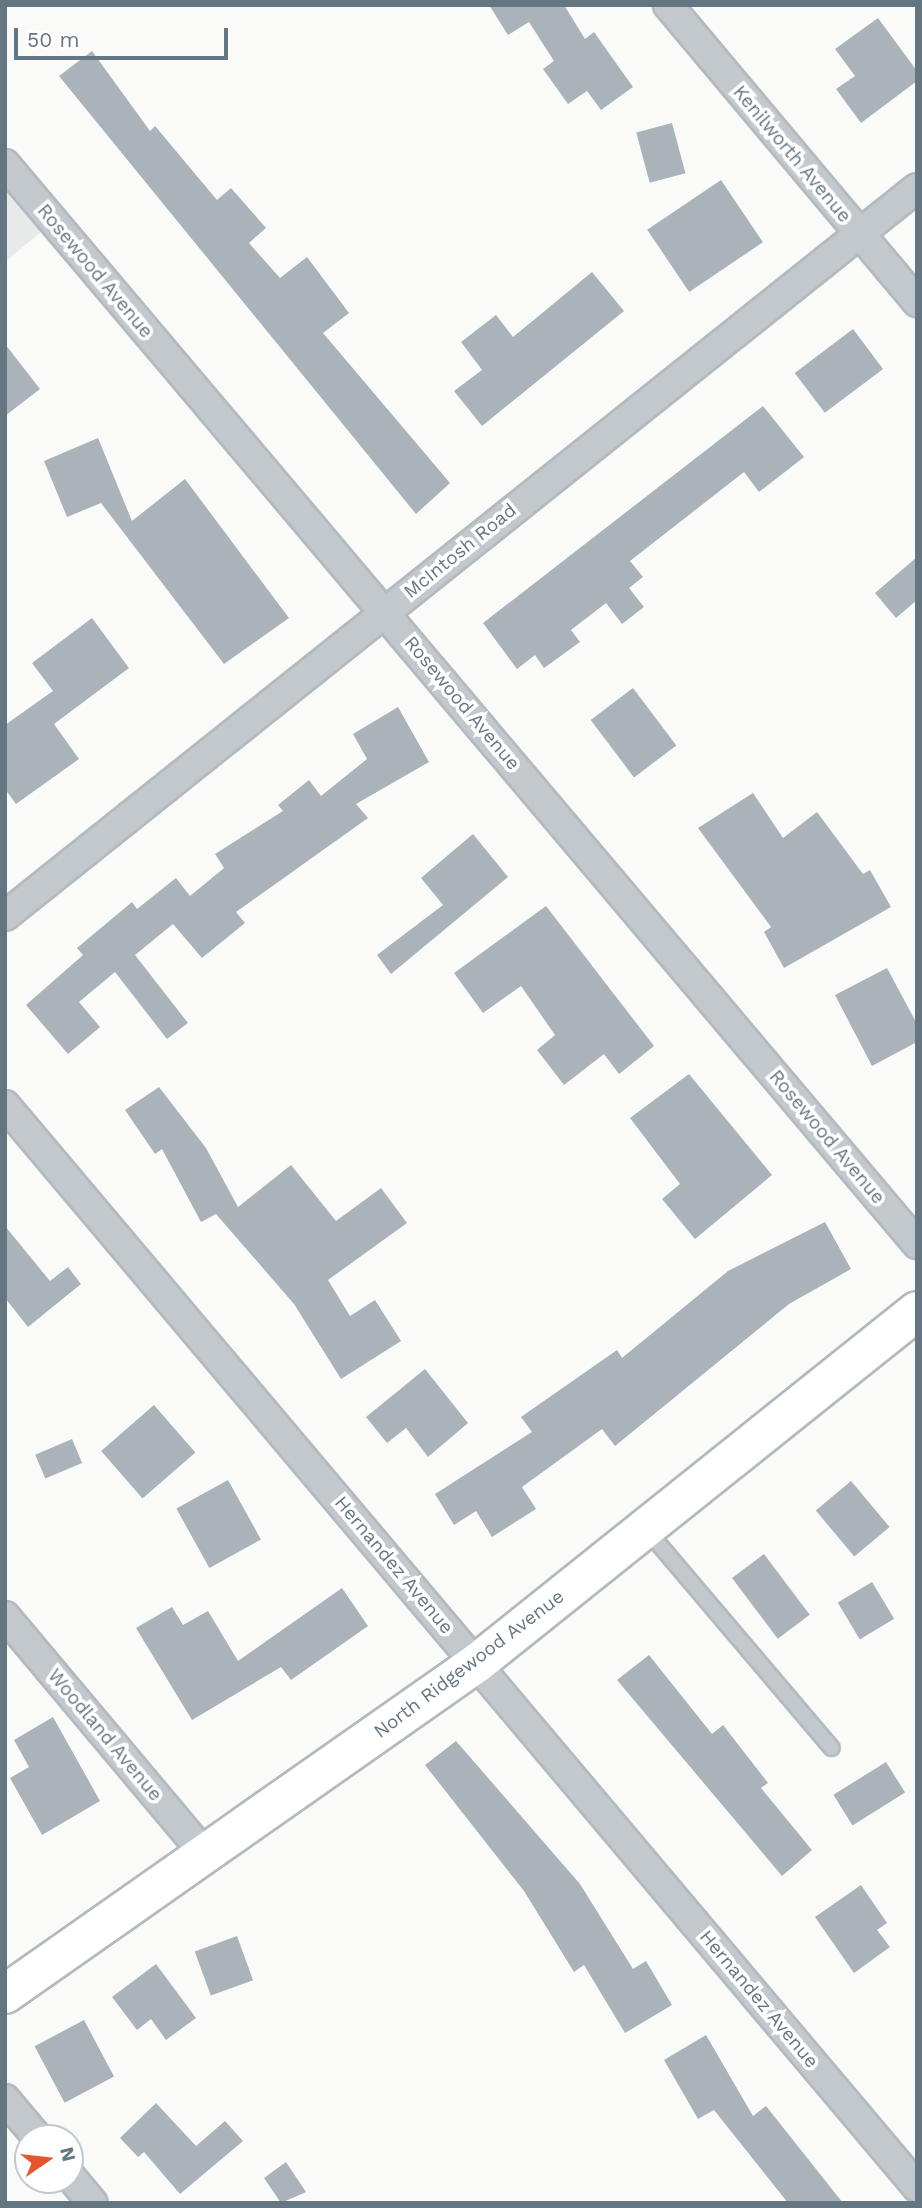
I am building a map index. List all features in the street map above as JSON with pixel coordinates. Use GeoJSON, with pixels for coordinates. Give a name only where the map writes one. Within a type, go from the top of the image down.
{"type":"FeatureCollection","features":[{"type":"Feature","properties":{"kind":"street","name":"Kenilworth Avenue"},"geometry":{"type":"LineString","coordinates":[[668,5],[917,302]]}},
{"type":"Feature","properties":{"kind":"street","name":"Rosewood Avenue"},"geometry":{"type":"LineString","coordinates":[[5,164],[917,1244]]}},
{"type":"Feature","properties":{"kind":"street","name":"McIntosh Road"},"geometry":{"type":"LineString","coordinates":[[5,916],[917,188]]}},
{"type":"Feature","properties":{"kind":"street","name":"Hernandez Avenue"},"geometry":{"type":"LineString","coordinates":[[5,1105],[917,2187]]}},
{"type":"Feature","properties":{"kind":"street","name":"North Ridgewood Avenue"},"geometry":{"type":"LineString","coordinates":[[5,1994],[477,1663],[917,1311]]}},
{"type":"Feature","properties":{"kind":"street","name":"Woodland Avenue"},"geometry":{"type":"LineString","coordinates":[[5,1616],[205,1854]]}},
{"type":"Feature","properties":{"kind":"street"},"geometry":{"type":"LineString","coordinates":[[5,2099],[26,2124]]}},
{"type":"Feature","properties":{"kind":"lane"},"geometry":{"type":"LineString","coordinates":[[645,1528],[832,1748]]}},
{"type":"Feature","properties":{"kind":"shaded area"},"geometry":{"type":"Polygon","coordinates":[[[5,189],[41,232],[5,262],[5,189]]]}},
{"type":"Feature","properties":{"kind":"building"},"geometry":{"type":"Polygon","coordinates":[[[489,5],[564,5],[585,39],[594,32],[633,87],[601,110],[587,91],[568,104],[543,69],[554,61],[529,22],[508,35],[489,5]]]}},
{"type":"Feature","properties":{"kind":"building"},"geometry":{"type":"Polygon","coordinates":[[[878,18],[917,71],[917,81],[861,123],[836,89],[855,76],[835,49],[878,18]]]}},
{"type":"Feature","properties":{"kind":"building"},"geometry":{"type":"Polygon","coordinates":[[[92,51],[150,131],[155,126],[217,200],[231,188],[266,228],[249,243],[280,278],[307,257],[349,313],[323,333],[450,483],[416,514],[59,76],[92,51]]]}},
{"type":"Feature","properties":{"kind":"building"},"geometry":{"type":"Polygon","coordinates":[[[672,123],[685,173],[650,183],[636,133],[672,123]]]}},
{"type":"Feature","properties":{"kind":"building"},"geometry":{"type":"Polygon","coordinates":[[[721,180],[763,242],[689,292],[647,230],[721,180]]]}},
{"type":"Feature","properties":{"kind":"building"},"geometry":{"type":"Polygon","coordinates":[[[592,272],[624,311],[482,426],[454,391],[482,370],[461,342],[496,315],[513,337],[592,272]]]}},
{"type":"Feature","properties":{"kind":"building"},"geometry":{"type":"Polygon","coordinates":[[[853,329],[883,369],[825,413],[795,373],[853,329]]]}},
{"type":"Feature","properties":{"kind":"building"},"geometry":{"type":"Polygon","coordinates":[[[5,344],[40,389],[5,416],[5,344]]]}},
{"type":"Feature","properties":{"kind":"building"},"geometry":{"type":"Polygon","coordinates":[[[763,406],[804,457],[759,492],[744,472],[630,561],[643,577],[629,588],[644,607],[622,624],[606,603],[571,630],[580,642],[544,668],[535,655],[517,669],[483,623],[763,406]]]}},
{"type":"Feature","properties":{"kind":"building"},"geometry":{"type":"Polygon","coordinates":[[[98,438],[132,521],[185,479],[289,618],[224,664],[101,503],[67,517],[44,461],[98,438]]]}},
{"type":"Feature","properties":{"kind":"building"},"geometry":{"type":"Polygon","coordinates":[[[917,557],[917,600],[896,618],[875,593],[917,557]]]}},
{"type":"Feature","properties":{"kind":"building"},"geometry":{"type":"Polygon","coordinates":[[[92,618],[129,668],[54,724],[79,759],[16,804],[5,789],[5,725],[53,691],[32,663],[92,618]]]}},
{"type":"Feature","properties":{"kind":"building"},"geometry":{"type":"Polygon","coordinates":[[[633,688],[676,746],[634,777],[591,720],[633,688]]]}},
{"type":"Feature","properties":{"kind":"building"},"geometry":{"type":"Polygon","coordinates":[[[398,707],[429,762],[356,804],[368,818],[236,912],[245,923],[202,958],[173,924],[135,955],[188,1023],[167,1039],[115,972],[79,1002],[100,1027],[68,1054],[26,1005],[83,955],[77,948],[132,902],[137,909],[176,878],[190,896],[224,868],[215,854],[283,811],[278,805],[309,780],[321,796],[367,759],[353,734],[398,707]]]}},
{"type":"Feature","properties":{"kind":"building"},"geometry":{"type":"Polygon","coordinates":[[[753,793],[783,838],[817,812],[863,874],[870,870],[891,907],[784,968],[764,932],[771,927],[698,828],[753,793]]]}},
{"type":"Feature","properties":{"kind":"building"},"geometry":{"type":"Polygon","coordinates":[[[473,834],[508,877],[391,974],[377,955],[443,905],[421,878],[473,834]]]}},
{"type":"Feature","properties":{"kind":"building"},"geometry":{"type":"Polygon","coordinates":[[[546,906],[654,1046],[619,1074],[604,1054],[564,1085],[537,1050],[555,1035],[521,986],[483,1013],[454,973],[546,906]]]}},
{"type":"Feature","properties":{"kind":"building"},"geometry":{"type":"Polygon","coordinates":[[[887,968],[917,1024],[917,1042],[872,1066],[835,995],[887,968]]]}},
{"type":"Feature","properties":{"kind":"building"},"geometry":{"type":"Polygon","coordinates":[[[689,1074],[772,1175],[695,1239],[662,1199],[680,1184],[630,1118],[689,1074]]]}},
{"type":"Feature","properties":{"kind":"building"},"geometry":{"type":"Polygon","coordinates":[[[159,1087],[206,1148],[238,1207],[291,1165],[336,1221],[381,1188],[407,1223],[328,1280],[350,1316],[375,1300],[401,1341],[341,1379],[294,1304],[216,1214],[201,1222],[162,1149],[155,1154],[125,1110],[159,1087]]]}},
{"type":"Feature","properties":{"kind":"building"},"geometry":{"type":"Polygon","coordinates":[[[825,1222],[851,1269],[789,1304],[615,1446],[602,1429],[522,1487],[536,1509],[492,1537],[476,1511],[454,1525],[435,1494],[532,1432],[521,1417],[617,1350],[622,1358],[728,1271],[825,1222]]]}},
{"type":"Feature","properties":{"kind":"building"},"geometry":{"type":"Polygon","coordinates":[[[5,1226],[50,1281],[68,1267],[81,1284],[28,1327],[5,1298],[5,1226]]]}},
{"type":"Feature","properties":{"kind":"building"},"geometry":{"type":"Polygon","coordinates":[[[425,1369],[468,1423],[428,1457],[406,1428],[387,1443],[366,1417],[425,1369]]]}},
{"type":"Feature","properties":{"kind":"building"},"geometry":{"type":"Polygon","coordinates":[[[154,1405],[195,1453],[143,1498],[101,1451],[154,1405]]]}},
{"type":"Feature","properties":{"kind":"building"},"geometry":{"type":"Polygon","coordinates":[[[72,1439],[82,1463],[45,1479],[35,1455],[72,1439]]]}},
{"type":"Feature","properties":{"kind":"building"},"geometry":{"type":"Polygon","coordinates":[[[228,1480],[261,1539],[209,1568],[176,1509],[228,1480]]]}},
{"type":"Feature","properties":{"kind":"building"},"geometry":{"type":"Polygon","coordinates":[[[851,1481],[890,1527],[854,1557],[816,1511],[851,1481]]]}},
{"type":"Feature","properties":{"kind":"building"},"geometry":{"type":"Polygon","coordinates":[[[764,1554],[810,1615],[778,1639],[732,1578],[764,1554]]]}},
{"type":"Feature","properties":{"kind":"building"},"geometry":{"type":"Polygon","coordinates":[[[872,1582],[894,1619],[860,1639],[838,1603],[872,1582]]]}},
{"type":"Feature","properties":{"kind":"building"},"geometry":{"type":"Polygon","coordinates":[[[342,1588],[368,1626],[291,1680],[281,1667],[192,1720],[136,1628],[172,1607],[183,1625],[208,1611],[238,1661],[342,1588]]]}},
{"type":"Feature","properties":{"kind":"building"},"geometry":{"type":"Polygon","coordinates":[[[649,1655],[712,1734],[723,1725],[768,1783],[761,1788],[812,1850],[782,1876],[617,1680],[649,1655]]]}},
{"type":"Feature","properties":{"kind":"building"},"geometry":{"type":"Polygon","coordinates":[[[53,1717],[100,1801],[42,1835],[10,1778],[29,1767],[14,1740],[53,1717]]]}},
{"type":"Feature","properties":{"kind":"building"},"geometry":{"type":"Polygon","coordinates":[[[456,1741],[580,1884],[633,1969],[646,1961],[672,2005],[625,2033],[584,1965],[574,1972],[524,1891],[425,1765],[456,1741]]]}},
{"type":"Feature","properties":{"kind":"building"},"geometry":{"type":"Polygon","coordinates":[[[886,1762],[905,1793],[852,1825],[833,1795],[886,1762]]]}},
{"type":"Feature","properties":{"kind":"building"},"geometry":{"type":"Polygon","coordinates":[[[861,1885],[887,1923],[877,1930],[890,1947],[854,1973],[815,1917],[861,1885]]]}},
{"type":"Feature","properties":{"kind":"building"},"geometry":{"type":"Polygon","coordinates":[[[237,1936],[253,1980],[211,1996],[195,1951],[237,1936]]]}},
{"type":"Feature","properties":{"kind":"building"},"geometry":{"type":"Polygon","coordinates":[[[156,1964],[196,2018],[166,2040],[151,2019],[137,2030],[112,1997],[156,1964]]]}},
{"type":"Feature","properties":{"kind":"building"},"geometry":{"type":"Polygon","coordinates":[[[84,2020],[114,2077],[65,2103],[35,2046],[84,2020]]]}},
{"type":"Feature","properties":{"kind":"building"},"geometry":{"type":"Polygon","coordinates":[[[706,2035],[753,2116],[766,2106],[843,2203],[788,2203],[714,2110],[698,2119],[664,2060],[706,2035]]]}},
{"type":"Feature","properties":{"kind":"building"},"geometry":{"type":"Polygon","coordinates":[[[156,2103],[196,2146],[225,2121],[243,2141],[180,2194],[144,2152],[138,2157],[120,2138],[156,2103]]]}},
{"type":"Feature","properties":{"kind":"building"},"geometry":{"type":"Polygon","coordinates":[[[286,2162],[306,2192],[281,2203],[264,2178],[286,2162]]]}}]}
